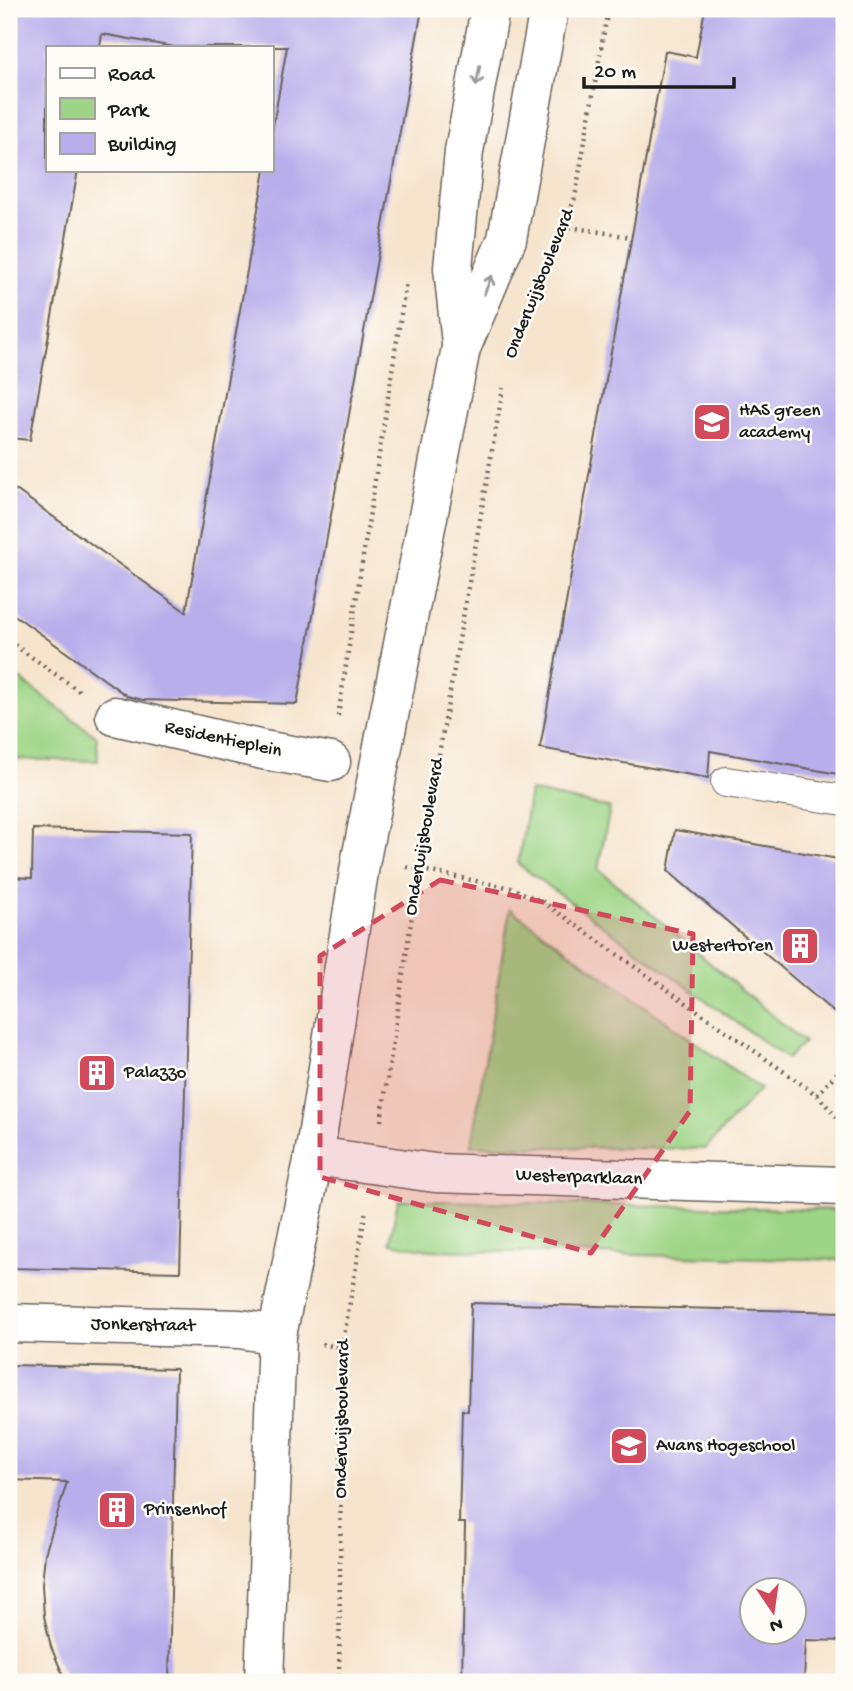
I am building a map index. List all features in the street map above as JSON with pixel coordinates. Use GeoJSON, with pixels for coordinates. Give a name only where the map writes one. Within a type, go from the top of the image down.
{"type":"FeatureCollection","features":[{"type":"Feature","properties":{"kind":"street"},"geometry":{"type":"LineString","coordinates":[[461,348],[453,268],[464,151],[490,9]]}},
{"type":"Feature","properties":{"kind":"street"},"geometry":{"type":"LineString","coordinates":[[264,1682],[277,1335],[314,1156],[361,859],[461,348],[507,239],[549,9]]}},
{"type":"Feature","properties":{"kind":"street","name":"Residentieplein"},"geometry":{"type":"LineString","coordinates":[[115,716],[263,750],[331,762]]}},
{"type":"Feature","properties":{"kind":"street","name":"Westerparklaan"},"geometry":{"type":"LineString","coordinates":[[314,1156],[435,1173],[844,1186]]}},
{"type":"Feature","properties":{"kind":"street","name":"Jonkerstraat"},"geometry":{"type":"LineString","coordinates":[[9,1323],[240,1329],[277,1335]]}},
{"type":"Feature","properties":{"kind":"lane"},"geometry":{"type":"LineString","coordinates":[[726,782],[844,800]]}},
{"type":"Feature","properties":{"kind":"path","name":"Onderwijsboulevard"},"geometry":{"type":"LineString","coordinates":[[553,250],[575,198],[608,9]]}},
{"type":"Feature","properties":{"kind":"path"},"geometry":{"type":"LineString","coordinates":[[563,226],[631,237]]}},
{"type":"Feature","properties":{"kind":"path"},"geometry":{"type":"LineString","coordinates":[[331,762],[406,277]]}},
{"type":"Feature","properties":{"kind":"path","name":"Onderwijsboulevard"},"geometry":{"type":"LineString","coordinates":[[339,1682],[342,1348],[374,1164],[419,869],[504,385]]}},
{"type":"Feature","properties":{"kind":"path"},"geometry":{"type":"LineString","coordinates":[[9,641],[115,716]]}},
{"type":"Feature","properties":{"kind":"path"},"geometry":{"type":"LineString","coordinates":[[419,869],[511,888],[543,902],[817,1095],[844,1125]]}},
{"type":"Feature","properties":{"kind":"path"},"geometry":{"type":"LineString","coordinates":[[817,1095],[844,1065]]}},
{"type":"Feature","properties":{"kind":"highlighted area"},"geometry":{"type":"Polygon","coordinates":[[[440,880],[693,934],[690,1111],[591,1253],[320,1177],[320,956],[440,880]]]}},
{"type":"Feature","properties":{"kind":"green space"},"geometry":{"type":"Polygon","coordinates":[[[9,671],[97,737],[98,761],[9,759],[9,671]]]}},
{"type":"Feature","properties":{"kind":"green space"},"geometry":{"type":"Polygon","coordinates":[[[530,791],[610,808],[598,869],[804,1042],[787,1059],[518,864],[530,791]]]}},
{"type":"Feature","properties":{"kind":"green space"},"geometry":{"type":"Polygon","coordinates":[[[510,909],[760,1089],[705,1149],[471,1146],[510,909]]]}},
{"type":"Feature","properties":{"kind":"green space"},"geometry":{"type":"Polygon","coordinates":[[[398,1200],[844,1210],[844,1260],[430,1250],[390,1243],[398,1200]]]}},
{"type":"Feature","properties":{"kind":"building"},"geometry":{"type":"Polygon","coordinates":[[[9,9],[422,9],[297,704],[143,700],[127,696],[9,611],[9,485],[186,612],[265,172],[273,172],[273,126],[287,47],[168,46],[102,34],[100,46],[46,46],[46,172],[78,172],[30,440],[9,438],[9,9]]]}},
{"type":"Feature","properties":{"kind":"building","name":"HAS green academy"},"geometry":{"type":"Polygon","coordinates":[[[705,9],[844,9],[844,775],[710,751],[708,778],[540,748],[665,51],[696,57],[705,9]]]}},
{"type":"Feature","properties":{"kind":"building","name":"Palazzo"},"geometry":{"type":"Polygon","coordinates":[[[33,829],[192,833],[180,1272],[9,1268],[9,877],[32,878],[33,829]]]}},
{"type":"Feature","properties":{"kind":"building","name":"Westertoren"},"geometry":{"type":"Polygon","coordinates":[[[675,830],[844,860],[844,1021],[668,871],[675,830]]]}},
{"type":"Feature","properties":{"kind":"building","name":"Avans Hogeschool"},"geometry":{"type":"Polygon","coordinates":[[[471,1303],[844,1312],[844,1641],[808,1640],[808,1576],[738,1576],[738,1646],[806,1646],[804,1682],[462,1682],[465,1523],[459,1523],[462,1410],[468,1411],[471,1303]]]}},
{"type":"Feature","properties":{"kind":"building","name":"Prinsenhof"},"geometry":{"type":"Polygon","coordinates":[[[9,1365],[176,1369],[169,1682],[66,1682],[51,1647],[44,1616],[42,1585],[45,1554],[67,1482],[9,1480],[9,1365]]]}},
{"type":"Feature","properties":{"kind":"place","name":"HAS green academy"},"geometry":{"type":"Point","coordinates":[712,422]}},
{"type":"Feature","properties":{"kind":"place","name":"Westertoren"},"geometry":{"type":"Point","coordinates":[800,946]}},
{"type":"Feature","properties":{"kind":"place","name":"Palazzo"},"geometry":{"type":"Point","coordinates":[97,1073]}},
{"type":"Feature","properties":{"kind":"place","name":"Avans Hogeschool"},"geometry":{"type":"Point","coordinates":[629,1446]}},
{"type":"Feature","properties":{"kind":"place","name":"Prinsenhof"},"geometry":{"type":"Point","coordinates":[117,1510]}}]}
